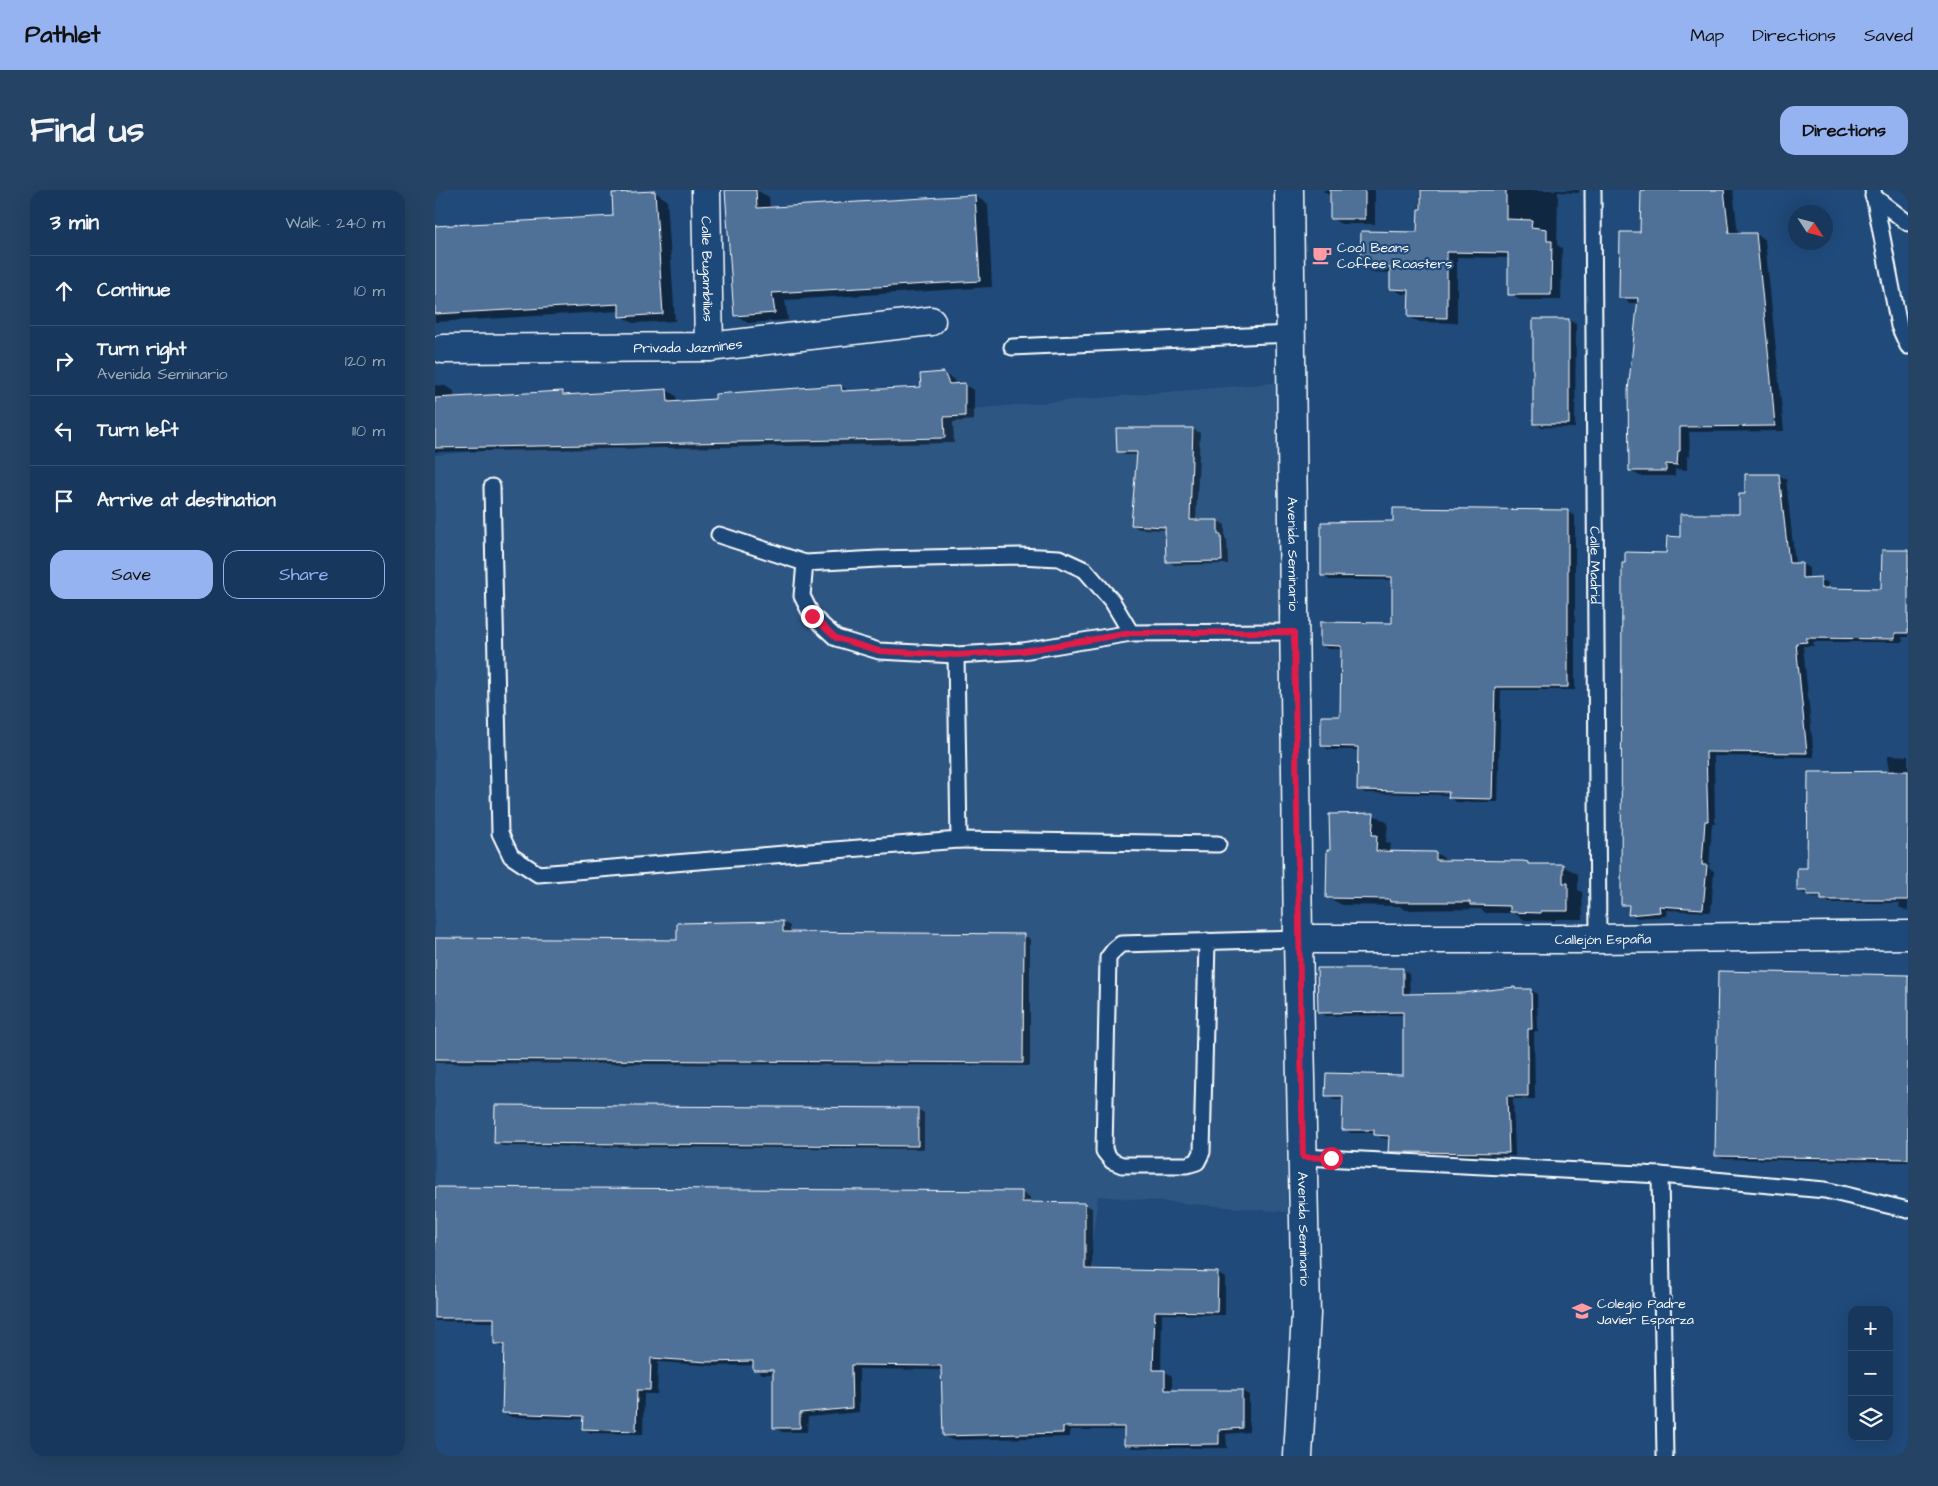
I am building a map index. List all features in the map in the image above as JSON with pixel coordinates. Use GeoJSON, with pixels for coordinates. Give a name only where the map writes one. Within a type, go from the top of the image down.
{"type":"FeatureCollection","features":[{"type":"Feature","properties":{"kind":"street","name":"Calle Bugambilias"},"geometry":{"type":"LineString","coordinates":[[706,190],[709,347]]}},
{"type":"Feature","properties":{"kind":"street","name":"Avenida Seminario"},"geometry":{"type":"LineString","coordinates":[[1289,190],[1298,939],[1306,1314],[1298,1456]]}},
{"type":"Feature","properties":{"kind":"street","name":"Privada Jazmines"},"geometry":{"type":"LineString","coordinates":[[443,349],[709,347],[931,321]]}},
{"type":"Feature","properties":{"kind":"street","name":"Callejón España"},"geometry":{"type":"LineString","coordinates":[[1298,939],[1597,939],[1908,935]]}},
{"type":"Feature","properties":{"kind":"lane","name":"Calle Madrid"},"geometry":{"type":"LineString","coordinates":[[1593,190],[1597,939]]}},
{"type":"Feature","properties":{"kind":"lane"},"geometry":{"type":"LineString","coordinates":[[1873,193],[1908,223]]}},
{"type":"Feature","properties":{"kind":"lane"},"geometry":{"type":"LineString","coordinates":[[1873,193],[1899,326],[1908,346]]}},
{"type":"Feature","properties":{"kind":"lane"},"geometry":{"type":"LineString","coordinates":[[1012,347],[1290,334]]}},
{"type":"Feature","properties":{"kind":"lane"},"geometry":{"type":"LineString","coordinates":[[492,487],[501,833],[511,856],[538,874],[959,840],[1218,844]]}},
{"type":"Feature","properties":{"kind":"lane"},"geometry":{"type":"LineString","coordinates":[[719,536],[805,563],[878,559],[1019,556],[1059,558],[1085,570],[1112,601],[1131,633]]}},
{"type":"Feature","properties":{"kind":"lane"},"geometry":{"type":"LineString","coordinates":[[805,563],[802,596],[812,616],[836,638],[879,651],[956,655],[1023,651],[1131,633],[1294,632]]}},
{"type":"Feature","properties":{"kind":"lane"},"geometry":{"type":"LineString","coordinates":[[956,655],[959,840]]}},
{"type":"Feature","properties":{"kind":"lane"},"geometry":{"type":"LineString","coordinates":[[1207,941],[1202,1152],[1197,1162],[1187,1166],[1122,1165],[1112,1161],[1104,1151],[1108,958],[1114,950],[1121,944],[1207,941],[1298,939]]}},
{"type":"Feature","properties":{"kind":"lane"},"geometry":{"type":"LineString","coordinates":[[1303,1157],[1660,1174],[1825,1190],[1908,1210]]}},
{"type":"Feature","properties":{"kind":"lane"},"geometry":{"type":"LineString","coordinates":[[1660,1174],[1665,1456]]}},
{"type":"Feature","properties":{"kind":"shaded area"},"geometry":{"type":"Polygon","coordinates":[[[1283,382],[1287,1212],[1098,1196],[1084,1306],[435,1301],[435,455],[1283,382]]]}},
{"type":"Feature","properties":{"kind":"building"},"geometry":{"type":"Polygon","coordinates":[[[725,190],[756,190],[757,208],[975,195],[980,281],[772,293],[775,313],[734,316],[725,190]]]}},
{"type":"Feature","properties":{"kind":"building"},"geometry":{"type":"Polygon","coordinates":[[[1330,190],[1365,190],[1365,219],[1330,219],[1330,190]]]}},
{"type":"Feature","properties":{"kind":"building"},"geometry":{"type":"Polygon","coordinates":[[[1421,190],[1506,190],[1506,219],[1532,220],[1531,227],[1547,229],[1547,241],[1552,241],[1551,295],[1508,295],[1508,253],[1447,252],[1447,318],[1408,317],[1409,290],[1390,289],[1390,268],[1360,267],[1361,231],[1417,232],[1418,209],[1421,209],[1421,190]]]}},
{"type":"Feature","properties":{"kind":"building"},"geometry":{"type":"Polygon","coordinates":[[[1641,190],[1724,190],[1729,233],[1756,233],[1772,390],[1775,426],[1680,427],[1680,451],[1678,451],[1677,465],[1666,464],[1666,471],[1629,471],[1628,391],[1638,298],[1619,298],[1620,232],[1640,232],[1641,190]]]}},
{"type":"Feature","properties":{"kind":"building"},"geometry":{"type":"Polygon","coordinates":[[[655,191],[663,314],[619,317],[619,304],[435,314],[435,226],[613,216],[612,193],[655,191]]]}},
{"type":"Feature","properties":{"kind":"building"},"geometry":{"type":"Polygon","coordinates":[[[1533,319],[1569,319],[1569,424],[1533,424],[1533,319]]]}},
{"type":"Feature","properties":{"kind":"building"},"geometry":{"type":"Polygon","coordinates":[[[944,372],[949,384],[965,383],[965,416],[944,417],[945,438],[435,448],[435,398],[563,391],[563,395],[667,389],[668,402],[715,399],[715,394],[841,385],[842,391],[921,387],[920,374],[944,372]]]}},
{"type":"Feature","properties":{"kind":"building"},"geometry":{"type":"Polygon","coordinates":[[[1116,428],[1193,428],[1190,520],[1218,520],[1218,535],[1221,534],[1222,561],[1166,562],[1165,527],[1131,525],[1137,452],[1117,452],[1116,428]]]}},
{"type":"Feature","properties":{"kind":"building"},"geometry":{"type":"Polygon","coordinates":[[[1745,474],[1779,474],[1789,563],[1802,563],[1802,578],[1821,577],[1821,588],[1881,589],[1882,550],[1908,550],[1908,633],[1895,633],[1895,639],[1806,638],[1807,642],[1796,643],[1807,753],[1706,752],[1708,821],[1705,821],[1702,865],[1707,865],[1703,909],[1659,906],[1660,912],[1628,915],[1629,905],[1621,905],[1622,563],[1625,563],[1625,552],[1666,553],[1667,536],[1680,537],[1680,514],[1739,514],[1739,494],[1745,494],[1745,474]]]}},
{"type":"Feature","properties":{"kind":"building"},"geometry":{"type":"Polygon","coordinates":[[[1393,508],[1568,510],[1568,687],[1495,687],[1492,799],[1448,798],[1449,792],[1357,790],[1358,747],[1321,746],[1321,716],[1340,716],[1341,646],[1320,645],[1320,622],[1392,623],[1392,577],[1321,576],[1321,522],[1393,521],[1393,508]]]}},
{"type":"Feature","properties":{"kind":"building"},"geometry":{"type":"Polygon","coordinates":[[[1908,771],[1908,900],[1821,900],[1821,895],[1807,895],[1807,891],[1797,891],[1797,868],[1807,868],[1808,772],[1908,771]]]}},
{"type":"Feature","properties":{"kind":"building"},"geometry":{"type":"Polygon","coordinates":[[[1374,813],[1372,835],[1377,835],[1376,851],[1436,852],[1436,860],[1523,861],[1528,862],[1528,864],[1563,864],[1563,883],[1568,883],[1568,911],[1541,911],[1541,913],[1510,912],[1510,906],[1470,905],[1470,902],[1390,902],[1389,899],[1326,898],[1327,850],[1330,850],[1329,814],[1374,813]]]}},
{"type":"Feature","properties":{"kind":"building"},"geometry":{"type":"Polygon","coordinates":[[[783,921],[783,932],[1024,934],[1023,1063],[435,1059],[435,938],[677,940],[677,923],[783,921]]]}},
{"type":"Feature","properties":{"kind":"building"},"geometry":{"type":"Polygon","coordinates":[[[1317,968],[1403,968],[1403,994],[1462,993],[1515,987],[1515,989],[1531,989],[1532,1029],[1528,1029],[1528,1096],[1507,1096],[1509,1153],[1388,1152],[1389,1136],[1374,1135],[1374,1130],[1342,1130],[1343,1096],[1325,1096],[1326,1073],[1403,1075],[1403,1012],[1318,1013],[1317,968]]]}},
{"type":"Feature","properties":{"kind":"building"},"geometry":{"type":"Polygon","coordinates":[[[1718,971],[1908,975],[1908,1159],[1715,1156],[1718,971]]]}},
{"type":"Feature","properties":{"kind":"building"},"geometry":{"type":"Polygon","coordinates":[[[495,1105],[918,1108],[918,1146],[494,1143],[495,1105]]]}},
{"type":"Feature","properties":{"kind":"building"},"geometry":{"type":"Polygon","coordinates":[[[435,1187],[1022,1191],[1022,1202],[1085,1203],[1085,1269],[1218,1272],[1217,1312],[1155,1311],[1153,1370],[1165,1370],[1165,1390],[1242,1390],[1242,1428],[1219,1430],[1219,1444],[1124,1445],[1124,1427],[1063,1427],[1063,1433],[943,1436],[941,1366],[851,1365],[852,1408],[800,1413],[800,1428],[773,1428],[773,1370],[753,1370],[753,1361],[707,1362],[651,1358],[650,1390],[637,1390],[636,1431],[582,1429],[583,1416],[502,1413],[504,1344],[494,1344],[494,1318],[435,1318],[435,1187]]]}},
{"type":"Feature","properties":{"kind":"place","name":"Cool Beans Coffee Roasters"},"geometry":{"type":"Point","coordinates":[1322,255]}},
{"type":"Feature","properties":{"kind":"place","name":"Colegio Padre Javier Esparza"},"geometry":{"type":"Point","coordinates":[1582,1311]}},
{"type":"Feature","properties":{"kind":"route"},"geometry":{"type":"LineString","coordinates":[[812,616],[836,638],[879,651],[956,655],[1023,651],[1131,633],[1294,632],[1303,1157],[1331,1158]]}}]}
